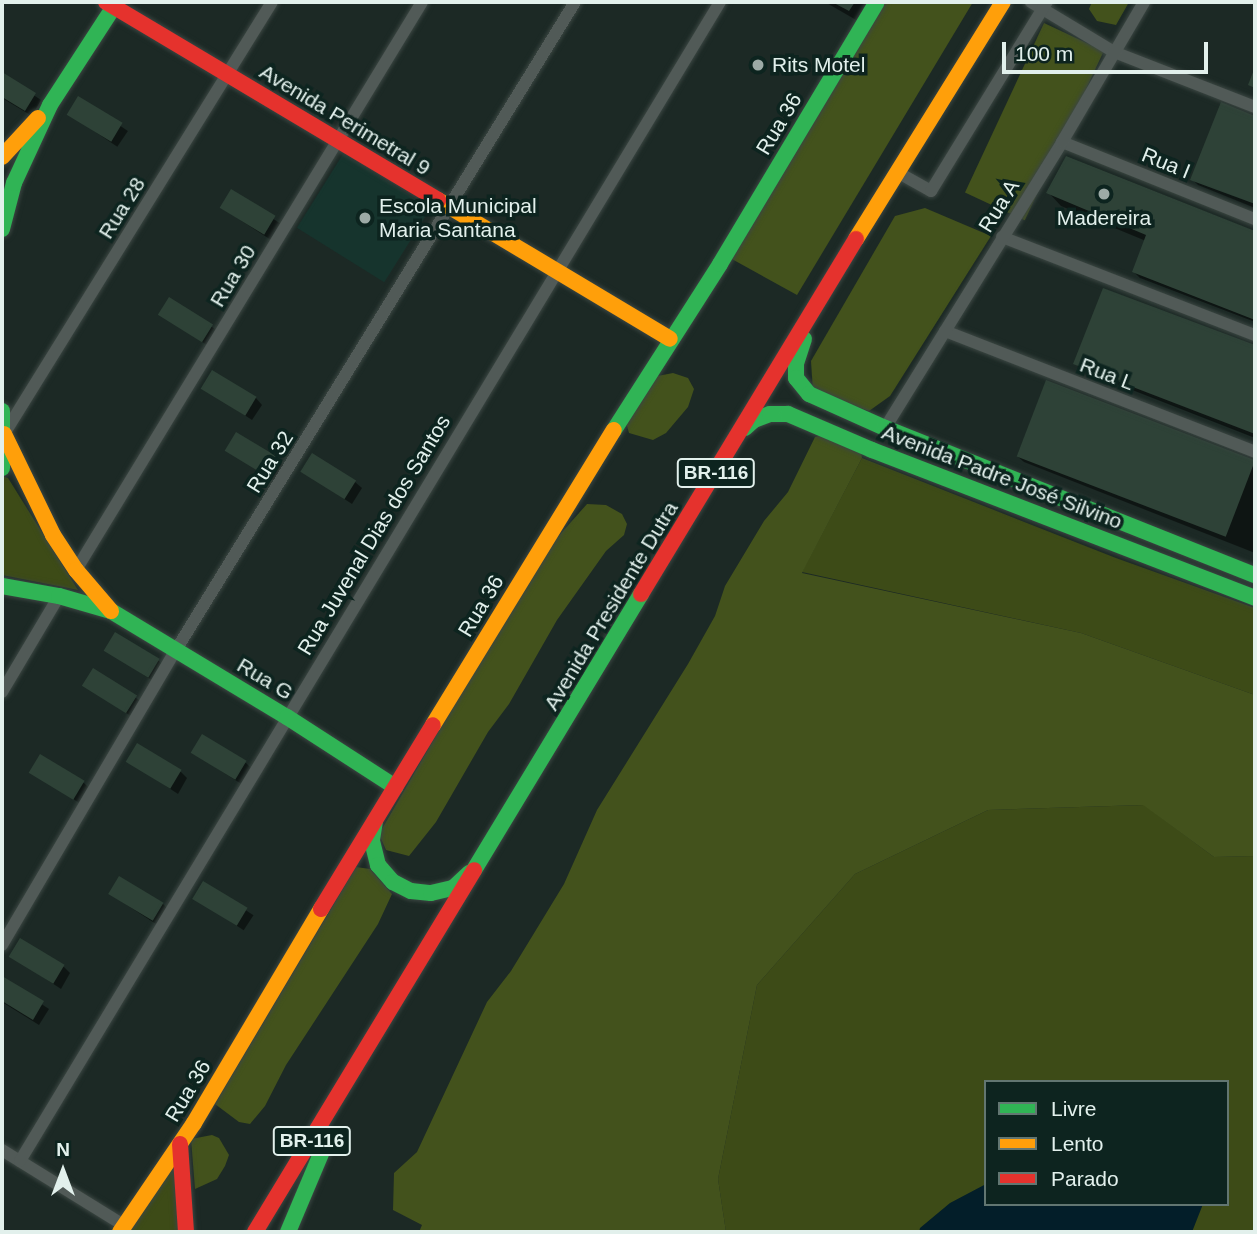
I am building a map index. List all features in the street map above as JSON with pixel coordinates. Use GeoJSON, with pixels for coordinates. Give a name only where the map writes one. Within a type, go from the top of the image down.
{"type":"FeatureCollection","features":[{"type":"Feature","properties":{"kind":"main road","name":"Rua 36"},"geometry":{"type":"LineString","coordinates":[[123,1229],[180,1144],[395,787],[670,339],[720,264],[877,2]]}},
{"type":"Feature","properties":{"kind":"main road","name":"Avenida Presidente Dutra"},"geometry":{"type":"LineString","coordinates":[[256,1232],[897,172],[1003,2]]}},
{"type":"Feature","properties":{"kind":"main road","name":"Avenida Perimetral 9"},"geometry":{"type":"LineString","coordinates":[[113,3],[670,339]]}},
{"type":"Feature","properties":{"kind":"main road"},"geometry":{"type":"LineString","coordinates":[[2,229],[14,183],[50,105],[113,3]]}},
{"type":"Feature","properties":{"kind":"main road"},"geometry":{"type":"LineString","coordinates":[[2,156],[50,105]]}},
{"type":"Feature","properties":{"kind":"main road","name":"Avenida Padre José Silvino"},"geometry":{"type":"LineString","coordinates":[[806,325],[796,363],[796,378],[809,394],[884,428],[1255,575]]}},
{"type":"Feature","properties":{"kind":"main road"},"geometry":{"type":"LineString","coordinates":[[2,411],[5,434],[2,468]]}},
{"type":"Feature","properties":{"kind":"main road","name":"Avenida Padre José Silvino"},"geometry":{"type":"LineString","coordinates":[[738,435],[754,420],[770,414],[788,414],[872,450],[1255,598]]}},
{"type":"Feature","properties":{"kind":"main road"},"geometry":{"type":"LineString","coordinates":[[5,434],[53,535],[76,570],[111,611]]}},
{"type":"Feature","properties":{"kind":"main road"},"geometry":{"type":"LineString","coordinates":[[2,586],[59,596],[111,611]]}},
{"type":"Feature","properties":{"kind":"main road","name":"Rua G"},"geometry":{"type":"LineString","coordinates":[[111,611],[287,717],[395,787]]}},
{"type":"Feature","properties":{"kind":"main road"},"geometry":{"type":"LineString","coordinates":[[375,820],[372,841],[378,865],[393,881],[411,891],[431,893],[453,888],[479,864]]}},
{"type":"Feature","properties":{"kind":"main road"},"geometry":{"type":"LineString","coordinates":[[289,1232],[299,1201],[368,1050]]}},
{"type":"Feature","properties":{"kind":"main road"},"geometry":{"type":"LineString","coordinates":[[180,1144],[186,1232]]}},
{"type":"Feature","properties":{"kind":"street","name":"Rua 28"},"geometry":{"type":"LineString","coordinates":[[5,434],[272,2]]}},
{"type":"Feature","properties":{"kind":"street","name":"Rua 30"},"geometry":{"type":"LineString","coordinates":[[76,570],[422,2]]}},
{"type":"Feature","properties":{"kind":"street","name":"Rua 32"},"geometry":{"type":"LineString","coordinates":[[2,945],[176,650],[575,2]]}},
{"type":"Feature","properties":{"kind":"street","name":"Rua Juvenal Dias dos Santos"},"geometry":{"type":"LineString","coordinates":[[20,1161],[720,2]]}},
{"type":"Feature","properties":{"kind":"street","name":"Rua A"},"geometry":{"type":"LineString","coordinates":[[884,428],[1062,142],[1144,2]]}},
{"type":"Feature","properties":{"kind":"street"},"geometry":{"type":"LineString","coordinates":[[897,172],[931,191],[1040,4],[1114,52],[1255,107]]}},
{"type":"Feature","properties":{"kind":"street","name":"Rua I"},"geometry":{"type":"LineString","coordinates":[[1062,142],[1255,219]]}},
{"type":"Feature","properties":{"kind":"street"},"geometry":{"type":"LineString","coordinates":[[1002,237],[1255,335]]}},
{"type":"Feature","properties":{"kind":"street","name":"Rua L"},"geometry":{"type":"LineString","coordinates":[[946,331],[1255,452]]}},
{"type":"Feature","properties":{"kind":"street"},"geometry":{"type":"LineString","coordinates":[[2,692],[59,596]]}},
{"type":"Feature","properties":{"kind":"street"},"geometry":{"type":"LineString","coordinates":[[2,1150],[123,1229]]}},
{"type":"Feature","properties":{"kind":"shaded area","name":"Escola Municipal Maria Santana"},"geometry":{"type":"Polygon","coordinates":[[[343,154],[430,209],[384,282],[297,228],[343,154]]]}},
{"type":"Feature","properties":{"kind":"green space"},"geometry":{"type":"Polygon","coordinates":[[[883,2],[973,2],[797,295],[730,258],[883,2]]]}},
{"type":"Feature","properties":{"kind":"green space"},"geometry":{"type":"Polygon","coordinates":[[[1092,2],[1129,2],[1116,25],[1097,21],[1089,9],[1092,2]]]}},
{"type":"Feature","properties":{"kind":"green space"},"geometry":{"type":"Polygon","coordinates":[[[1044,23],[1104,51],[1025,220],[965,192],[1044,23]]]}},
{"type":"Feature","properties":{"kind":"green space"},"geometry":{"type":"Polygon","coordinates":[[[925,208],[991,236],[890,396],[869,411],[813,392],[811,361],[895,216],[925,208]]]}},
{"type":"Feature","properties":{"kind":"green space"},"geometry":{"type":"Polygon","coordinates":[[[673,373],[688,378],[694,389],[688,407],[666,433],[653,440],[629,433],[625,419],[647,378],[673,373]]]}},
{"type":"Feature","properties":{"kind":"green space"},"geometry":{"type":"Polygon","coordinates":[[[826,434],[860,445],[862,458],[802,573],[1081,633],[1255,695],[1255,856],[1214,857],[1143,805],[988,810],[855,874],[757,985],[718,1179],[726,1232],[419,1232],[422,1225],[393,1210],[394,1173],[417,1152],[487,1002],[511,971],[564,884],[597,810],[688,664],[715,616],[725,586],[764,521],[788,492],[815,437],[826,434]]]}},
{"type":"Feature","properties":{"kind":"green space"},"geometry":{"type":"Polygon","coordinates":[[[862,458],[1116,558],[1255,608],[1255,695],[1081,633],[802,572],[862,458]]]}},
{"type":"Feature","properties":{"kind":"green space"},"geometry":{"type":"Polygon","coordinates":[[[2,476],[8,478],[78,590],[2,575],[2,476]]]}},
{"type":"Feature","properties":{"kind":"green space"},"geometry":{"type":"Polygon","coordinates":[[[587,504],[606,505],[622,514],[627,524],[624,535],[606,551],[557,620],[436,822],[409,856],[386,850],[379,834],[539,558],[587,504]]]}},
{"type":"Feature","properties":{"kind":"green space"},"geometry":{"type":"Polygon","coordinates":[[[1144,805],[1214,857],[1255,856],[1255,1232],[726,1232],[718,1179],[757,985],[855,874],[988,810],[1144,805]]]}},
{"type":"Feature","properties":{"kind":"green space"},"geometry":{"type":"Polygon","coordinates":[[[356,867],[370,869],[392,894],[378,924],[286,1065],[265,1106],[250,1124],[239,1122],[215,1104],[356,867]]]}},
{"type":"Feature","properties":{"kind":"green space"},"geometry":{"type":"Polygon","coordinates":[[[212,1135],[219,1138],[229,1155],[217,1179],[195,1189],[191,1139],[212,1135]]]}},
{"type":"Feature","properties":{"kind":"green space"},"geometry":{"type":"Polygon","coordinates":[[[178,1151],[181,1232],[127,1232],[178,1151]]]}},
{"type":"Feature","properties":{"kind":"water"},"geometry":{"type":"Polygon","coordinates":[[[984,1185],[984,1206],[1202,1206],[1192,1232],[919,1232],[920,1228],[950,1203],[984,1185]]]}},
{"type":"Feature","properties":{"kind":"building"},"geometry":{"type":"Polygon","coordinates":[[[832,2],[855,2],[849,11],[832,2]]]}},
{"type":"Feature","properties":{"kind":"building"},"geometry":{"type":"Polygon","coordinates":[[[1255,67],[1255,88],[1248,85],[1255,67]]]}},
{"type":"Feature","properties":{"kind":"building"},"geometry":{"type":"Polygon","coordinates":[[[2,72],[36,93],[25,111],[2,97],[2,72]]]}},
{"type":"Feature","properties":{"kind":"building"},"geometry":{"type":"Polygon","coordinates":[[[78,96],[123,123],[111,142],[67,115],[78,96]]]}},
{"type":"Feature","properties":{"kind":"building"},"geometry":{"type":"Polygon","coordinates":[[[1221,102],[1255,116],[1255,204],[1190,180],[1221,102]]]}},
{"type":"Feature","properties":{"kind":"building"},"geometry":{"type":"Polygon","coordinates":[[[1066,156],[1255,231],[1255,320],[1132,272],[1146,235],[1046,193],[1066,156]]]}},
{"type":"Feature","properties":{"kind":"building"},"geometry":{"type":"Polygon","coordinates":[[[231,189],[276,216],[264,235],[220,208],[231,189]]]}},
{"type":"Feature","properties":{"kind":"building"},"geometry":{"type":"Polygon","coordinates":[[[1103,288],[1255,345],[1255,434],[1073,364],[1103,288]]]}},
{"type":"Feature","properties":{"kind":"building"},"geometry":{"type":"Polygon","coordinates":[[[169,297],[213,325],[202,342],[158,315],[169,297]]]}},
{"type":"Feature","properties":{"kind":"building"},"geometry":{"type":"Polygon","coordinates":[[[212,370],[257,397],[245,416],[201,389],[212,370]]]}},
{"type":"Feature","properties":{"kind":"building"},"geometry":{"type":"Polygon","coordinates":[[[1046,380],[1255,460],[1226,537],[1017,457],[1046,380]]]}},
{"type":"Feature","properties":{"kind":"building"},"geometry":{"type":"Polygon","coordinates":[[[236,432],[281,459],[269,478],[225,451],[236,432]]]}},
{"type":"Feature","properties":{"kind":"building"},"geometry":{"type":"Polygon","coordinates":[[[312,453],[356,481],[344,499],[300,472],[312,453]]]}},
{"type":"Feature","properties":{"kind":"building"},"geometry":{"type":"Polygon","coordinates":[[[115,632],[160,659],[148,678],[104,651],[115,632]]]}},
{"type":"Feature","properties":{"kind":"building"},"geometry":{"type":"Polygon","coordinates":[[[93,668],[137,696],[126,713],[82,686],[93,668]]]}},
{"type":"Feature","properties":{"kind":"building"},"geometry":{"type":"Polygon","coordinates":[[[202,734],[247,761],[235,780],[191,753],[202,734]]]}},
{"type":"Feature","properties":{"kind":"building"},"geometry":{"type":"Polygon","coordinates":[[[137,743],[182,770],[170,789],[126,762],[137,743]]]}},
{"type":"Feature","properties":{"kind":"building"},"geometry":{"type":"Polygon","coordinates":[[[40,754],[85,781],[73,800],[29,773],[40,754]]]}},
{"type":"Feature","properties":{"kind":"building"},"geometry":{"type":"Polygon","coordinates":[[[119,876],[164,903],[153,921],[108,894],[119,876]]]}},
{"type":"Feature","properties":{"kind":"building"},"geometry":{"type":"Polygon","coordinates":[[[203,881],[248,908],[237,926],[192,899],[203,881]]]}},
{"type":"Feature","properties":{"kind":"building"},"geometry":{"type":"Polygon","coordinates":[[[20,938],[65,965],[53,984],[9,957],[20,938]]]}},
{"type":"Feature","properties":{"kind":"building"},"geometry":{"type":"Polygon","coordinates":[[[2,976],[44,1001],[33,1020],[2,1001],[2,976]]]}},
{"type":"Feature","properties":{"kind":"traffic: fast"},"geometry":{"type":"LineString","coordinates":[[2,229],[14,183],[50,105],[117,2]]}},
{"type":"Feature","properties":{"kind":"traffic: fast"},"geometry":{"type":"LineString","coordinates":[[614,430],[720,264],[877,2]]}},
{"type":"Feature","properties":{"kind":"traffic: fast"},"geometry":{"type":"LineString","coordinates":[[804,339],[796,363],[796,378],[809,394],[885,428],[1255,575]]}},
{"type":"Feature","properties":{"kind":"traffic: fast"},"geometry":{"type":"LineString","coordinates":[[2,411],[2,468]]}},
{"type":"Feature","properties":{"kind":"traffic: fast"},"geometry":{"type":"LineString","coordinates":[[745,428],[754,420],[770,414],[788,414],[872,450],[1255,598]]}},
{"type":"Feature","properties":{"kind":"traffic: fast"},"geometry":{"type":"LineString","coordinates":[[2,586],[59,596],[111,611],[287,717],[395,787]]}},
{"type":"Feature","properties":{"kind":"traffic: fast"},"geometry":{"type":"LineString","coordinates":[[474,870],[641,594]]}},
{"type":"Feature","properties":{"kind":"traffic: fast"},"geometry":{"type":"LineString","coordinates":[[375,821],[372,841],[378,865],[393,882],[411,891],[431,893],[453,888],[469,873]]}},
{"type":"Feature","properties":{"kind":"traffic: fast"},"geometry":{"type":"LineString","coordinates":[[288,1232],[323,1149]]}},
{"type":"Feature","properties":{"kind":"traffic: slow"},"geometry":{"type":"LineString","coordinates":[[856,239],[1003,2]]}},
{"type":"Feature","properties":{"kind":"traffic: slow"},"geometry":{"type":"LineString","coordinates":[[2,157],[38,118]]}},
{"type":"Feature","properties":{"kind":"traffic: slow"},"geometry":{"type":"LineString","coordinates":[[438,200],[670,339]]}},
{"type":"Feature","properties":{"kind":"traffic: slow"},"geometry":{"type":"LineString","coordinates":[[433,725],[614,430]]}},
{"type":"Feature","properties":{"kind":"traffic: slow"},"geometry":{"type":"LineString","coordinates":[[4,434],[53,535],[76,570],[111,611]]}},
{"type":"Feature","properties":{"kind":"traffic: slow"},"geometry":{"type":"LineString","coordinates":[[120,1232],[194,1123],[321,909]]}},
{"type":"Feature","properties":{"kind":"traffic: jam"},"geometry":{"type":"LineString","coordinates":[[106,2],[438,200]]}},
{"type":"Feature","properties":{"kind":"traffic: jam"},"geometry":{"type":"LineString","coordinates":[[641,594],[856,239]]}},
{"type":"Feature","properties":{"kind":"traffic: jam"},"geometry":{"type":"LineString","coordinates":[[321,909],[433,725]]}},
{"type":"Feature","properties":{"kind":"traffic: jam"},"geometry":{"type":"LineString","coordinates":[[255,1232],[474,870]]}},
{"type":"Feature","properties":{"kind":"traffic: jam"},"geometry":{"type":"LineString","coordinates":[[180,1144],[186,1232]]}},
{"type":"Feature","properties":{"kind":"place","name":"Rits Motel"},"geometry":{"type":"Point","coordinates":[758,65]}},
{"type":"Feature","properties":{"kind":"place","name":"Madereira"},"geometry":{"type":"Point","coordinates":[1104,194]}},
{"type":"Feature","properties":{"kind":"place","name":"Escola Municipal Maria Santana"},"geometry":{"type":"Point","coordinates":[365,218]}}]}
